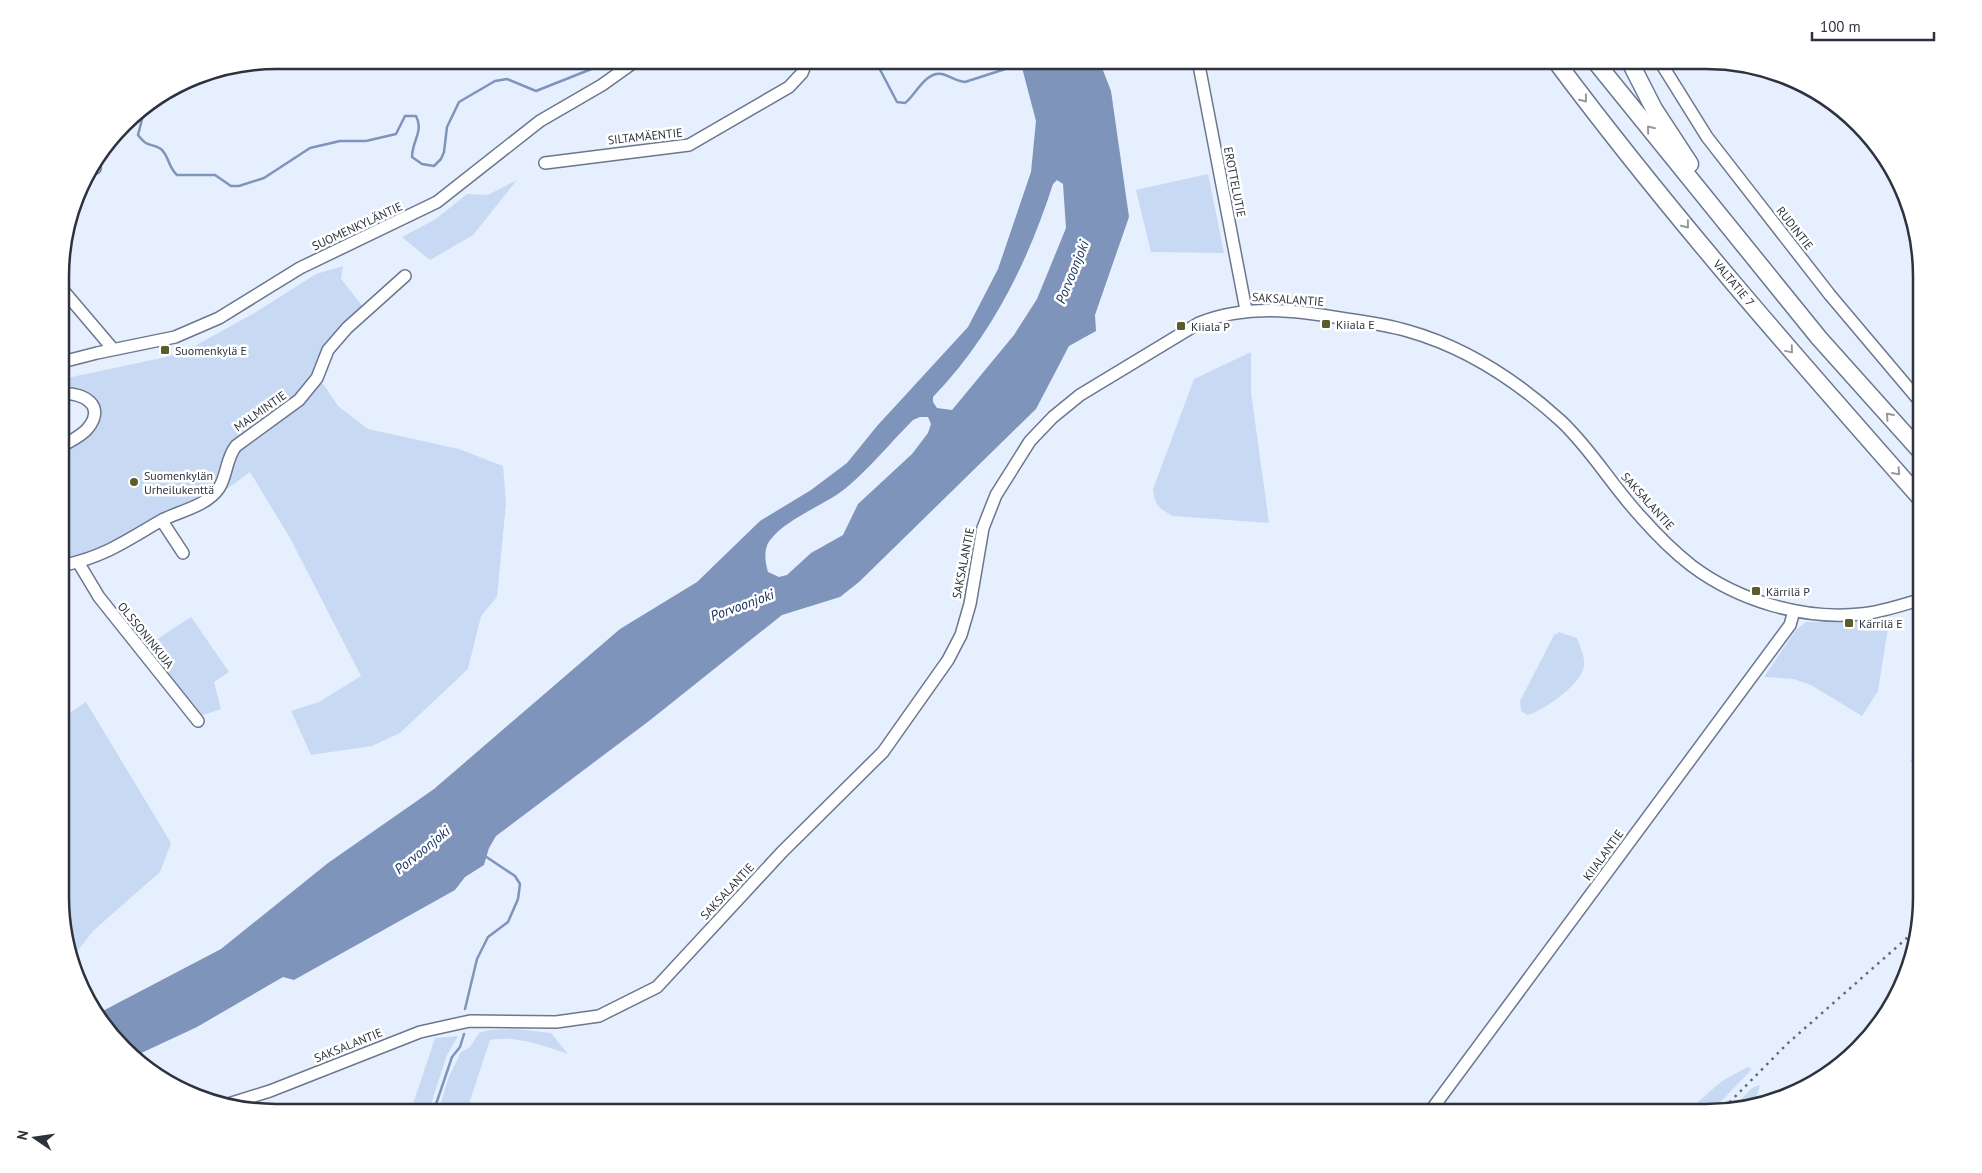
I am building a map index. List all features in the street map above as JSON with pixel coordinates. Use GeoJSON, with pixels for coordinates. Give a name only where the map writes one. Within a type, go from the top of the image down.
{"type":"FeatureCollection","features":[{"type":"Feature","properties":{"kind":"highway","name":"VALTATIE 7"},"geometry":{"type":"LineString","coordinates":[[1562,69],[1696,238],[1794,354],[1913,490]]}},
{"type":"Feature","properties":{"kind":"highway"},"geometry":{"type":"LineString","coordinates":[[1601,69],[1819,338],[1913,443]]}},
{"type":"Feature","properties":{"kind":"highway"},"geometry":{"type":"LineString","coordinates":[[1634,69],[1654,109],[1681,150],[1781,289]]}},
{"type":"Feature","properties":{"kind":"street","name":"SUOMENKYLÄNTIE"},"geometry":{"type":"LineString","coordinates":[[69,360],[113,349],[175,337],[201,327],[243,304],[300,268],[414,215],[462,184],[540,121],[602,86],[625,69]]}},
{"type":"Feature","properties":{"kind":"street","name":"SILTAMÄENTIE"},"geometry":{"type":"LineString","coordinates":[[545,162],[689,145],[789,87],[804,69]]}},
{"type":"Feature","properties":{"kind":"street","name":"EROTTELUTIE"},"geometry":{"type":"LineString","coordinates":[[1200,69],[1246,310]]}},
{"type":"Feature","properties":{"kind":"street","name":"RUDINTIE"},"geometry":{"type":"LineString","coordinates":[[1665,69],[1707,137],[1830,295],[1913,393]]}},
{"type":"Feature","properties":{"kind":"street","name":"MALMINTIE"},"geometry":{"type":"LineString","coordinates":[[69,564],[114,550],[162,521],[196,505],[217,490],[230,454],[236,446],[299,400],[317,378],[328,350],[347,328],[405,276]]}},
{"type":"Feature","properties":{"kind":"street"},"geometry":{"type":"LineString","coordinates":[[69,297],[113,349]]}},
{"type":"Feature","properties":{"kind":"street","name":"SAKSALANTIE"},"geometry":{"type":"LineString","coordinates":[[239,1101],[270,1091],[420,1032],[470,1021],[556,1022],[599,1016],[657,987],[782,852],[883,752],[948,660],[961,635],[970,604],[983,528],[996,495],[1030,441],[1052,417],[1097,385],[1199,323],[1220,315],[1246,310],[1314,313],[1380,324],[1434,340],[1483,362],[1523,389],[1562,422],[1641,517],[1692,566],[1729,589],[1761,602],[1794,611],[1828,615],[1862,614],[1913,602]]}},
{"type":"Feature","properties":{"kind":"street"},"geometry":{"type":"LineString","coordinates":[[69,394],[82,395],[90,400],[94,408],[92,420],[86,430],[69,441]]}},
{"type":"Feature","properties":{"kind":"street"},"geometry":{"type":"LineString","coordinates":[[162,521],[183,553]]}},
{"type":"Feature","properties":{"kind":"street","name":"OLSSONINKUJA"},"geometry":{"type":"LineString","coordinates":[[78,562],[99,597],[198,721]]}},
{"type":"Feature","properties":{"kind":"street","name":"KIIALANTIE"},"geometry":{"type":"LineString","coordinates":[[1436,1104],[1790,625],[1794,611]]}},
{"type":"Feature","properties":{"kind":"shaded area"},"geometry":{"type":"Polygon","coordinates":[[[1208,174],[1224,253],[1151,252],[1136,190],[1208,174]]]}},
{"type":"Feature","properties":{"kind":"shaded area"},"geometry":{"type":"Polygon","coordinates":[[[517,180],[473,235],[430,260],[402,237],[436,219],[467,194],[488,195],[517,180]]]}},
{"type":"Feature","properties":{"kind":"shaded area"},"geometry":{"type":"Polygon","coordinates":[[[343,266],[341,279],[365,309],[299,397],[231,445],[219,479],[209,493],[126,539],[70,559],[69,445],[99,419],[100,408],[97,402],[89,395],[80,391],[69,391],[69,378],[166,357],[193,347],[256,312],[316,274],[343,266]]]}},
{"type":"Feature","properties":{"kind":"shaded area"},"geometry":{"type":"Polygon","coordinates":[[[1251,352],[1251,392],[1269,523],[1173,516],[1158,506],[1153,489],[1194,379],[1251,352]]]}},
{"type":"Feature","properties":{"kind":"shaded area"},"geometry":{"type":"Polygon","coordinates":[[[318,382],[324,385],[338,406],[368,429],[459,449],[503,466],[506,503],[497,597],[481,616],[468,669],[400,733],[372,746],[311,755],[291,711],[319,702],[361,676],[290,538],[250,472],[227,489],[225,481],[234,453],[318,382]]]}},
{"type":"Feature","properties":{"kind":"shaded area"},"geometry":{"type":"Polygon","coordinates":[[[191,617],[229,672],[214,682],[221,709],[198,717],[144,648],[191,617]]]}},
{"type":"Feature","properties":{"kind":"shaded area"},"geometry":{"type":"Polygon","coordinates":[[[1806,622],[1891,622],[1888,628],[1878,691],[1862,716],[1811,685],[1794,679],[1764,677],[1796,630],[1806,622]]]}},
{"type":"Feature","properties":{"kind":"shaded area"},"geometry":{"type":"Polygon","coordinates":[[[1559,632],[1577,638],[1584,658],[1582,672],[1562,695],[1543,708],[1527,715],[1521,711],[1520,701],[1554,635],[1559,632]]]}},
{"type":"Feature","properties":{"kind":"shaded area"},"geometry":{"type":"Polygon","coordinates":[[[86,702],[171,843],[160,872],[94,930],[76,952],[69,911],[69,713],[86,702]]]}},
{"type":"Feature","properties":{"kind":"shaded area"},"geometry":{"type":"Polygon","coordinates":[[[516,1029],[551,1033],[568,1054],[520,1040],[490,1040],[469,1104],[441,1104],[448,1079],[461,1052],[470,1047],[479,1033],[489,1030],[516,1029]]]}},
{"type":"Feature","properties":{"kind":"shaded area"},"geometry":{"type":"Polygon","coordinates":[[[458,1036],[447,1055],[431,1104],[413,1104],[435,1038],[458,1036]]]}},
{"type":"Feature","properties":{"kind":"shaded area"},"geometry":{"type":"Polygon","coordinates":[[[1748,1067],[1752,1069],[1719,1104],[1695,1104],[1722,1081],[1748,1067]]]}},
{"type":"Feature","properties":{"kind":"shaded area"},"geometry":{"type":"Polygon","coordinates":[[[1760,1085],[1756,1098],[1740,1101],[1752,1088],[1760,1085]]]}},
{"type":"Feature","properties":{"kind":"water","name":"Porvoonjoki"},"geometry":{"type":"Polygon","coordinates":[[[1022,69],[1102,69],[1111,91],[1129,217],[1095,315],[1096,331],[1069,346],[1036,409],[859,582],[840,597],[782,615],[649,721],[496,836],[489,848],[484,865],[465,877],[455,890],[294,980],[283,977],[197,1027],[140,1054],[129,1044],[103,1011],[221,949],[328,863],[434,789],[620,629],[697,582],[760,521],[811,490],[847,463],[877,426],[968,327],[998,269],[1031,172],[1036,121],[1022,69]],[[1057,180],[1053,184],[1032,242],[990,324],[954,374],[933,397],[933,402],[937,408],[952,410],[1014,335],[1037,299],[1066,228],[1063,184],[1057,180]],[[920,417],[913,420],[846,488],[786,525],[778,532],[768,543],[766,551],[768,572],[779,577],[787,575],[811,553],[843,535],[858,504],[912,454],[928,433],[931,424],[928,417],[920,417]]]}},
{"type":"Feature","properties":{"kind":"waterway"},"geometry":{"type":"LineString","coordinates":[[142,118],[138,135],[147,144],[161,149],[177,175],[215,175],[231,186],[239,186],[264,178],[310,148],[340,141],[366,141],[396,134],[405,116],[416,116],[419,126],[412,157],[422,164],[434,166],[441,159],[444,152],[447,127],[459,102],[495,81],[507,79],[536,91],[591,69]]}},
{"type":"Feature","properties":{"kind":"waterway"},"geometry":{"type":"LineString","coordinates":[[880,69],[897,102],[905,103],[930,76],[942,74],[965,82],[1005,69]]}},
{"type":"Feature","properties":{"kind":"waterway"},"geometry":{"type":"LineString","coordinates":[[465,1009],[477,959],[488,937],[508,922],[518,899],[520,884],[515,876],[485,856]]}},
{"type":"Feature","properties":{"kind":"waterway"},"geometry":{"type":"LineString","coordinates":[[436,1104],[452,1057],[460,1047],[464,1034]]}},
{"type":"Feature","properties":{"kind":"railway"},"geometry":{"type":"LineString","coordinates":[[1729,1103],[1787,1044],[1909,936]]}},
{"type":"Feature","properties":{"kind":"place","name":"Kiiala E"},"geometry":{"type":"Point","coordinates":[1326,324]}},
{"type":"Feature","properties":{"kind":"place","name":"Kiiala P"},"geometry":{"type":"Point","coordinates":[1181,326]}},
{"type":"Feature","properties":{"kind":"place","name":"Suomenkylä E"},"geometry":{"type":"Point","coordinates":[165,350]}},
{"type":"Feature","properties":{"kind":"place","name":"Suomenkylän Urheilukenttä"},"geometry":{"type":"Point","coordinates":[134,482]}},
{"type":"Feature","properties":{"kind":"place","name":"Kärrilä P"},"geometry":{"type":"Point","coordinates":[1756,591]}},
{"type":"Feature","properties":{"kind":"place","name":"Kärrilä E"},"geometry":{"type":"Point","coordinates":[1849,623]}}]}
